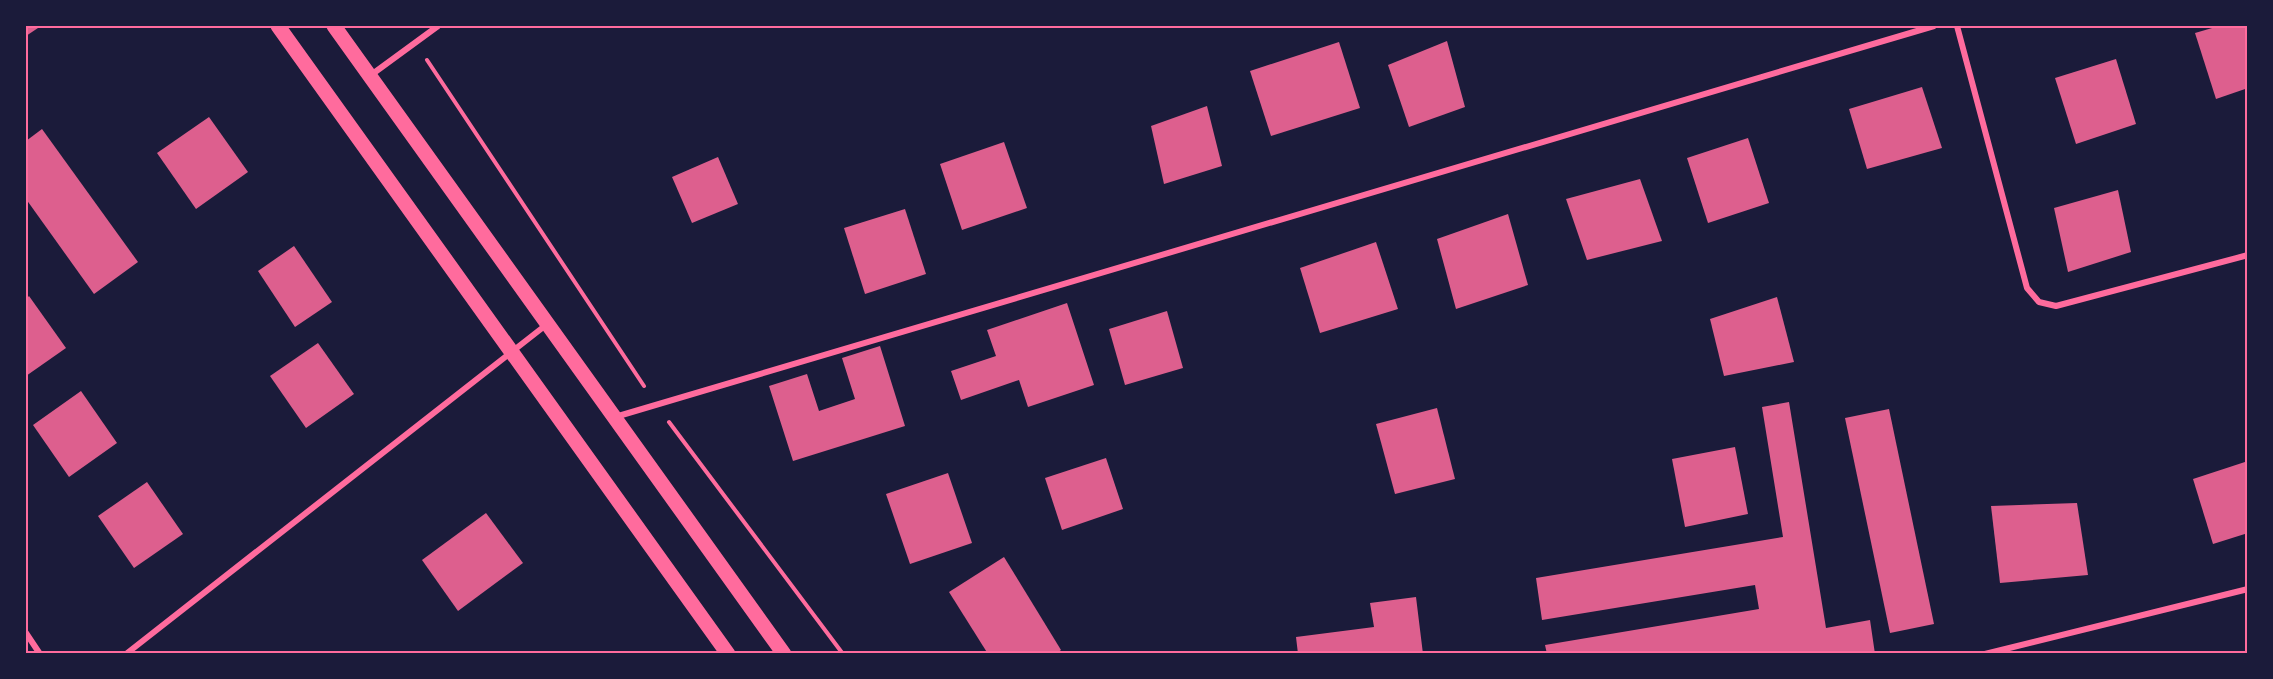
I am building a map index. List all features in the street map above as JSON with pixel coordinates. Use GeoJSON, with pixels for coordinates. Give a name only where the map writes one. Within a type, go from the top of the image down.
{"type":"FeatureCollection","features":[{"type":"Feature","properties":{"kind":"main road"},"geometry":{"type":"LineString","coordinates":[[278,26],[728,654]]}},
{"type":"Feature","properties":{"kind":"main road"},"geometry":{"type":"LineString","coordinates":[[334,26],[784,654]]}},
{"type":"Feature","properties":{"kind":"street"},"geometry":{"type":"LineString","coordinates":[[369,76],[438,26]]}},
{"type":"Feature","properties":{"kind":"street"},"geometry":{"type":"LineString","coordinates":[[613,417],[1934,26]]}},
{"type":"Feature","properties":{"kind":"street"},"geometry":{"type":"LineString","coordinates":[[1957,26],[2027,288],[2039,302],[2056,306],[2247,255]]}},
{"type":"Feature","properties":{"kind":"street"},"geometry":{"type":"LineString","coordinates":[[126,654],[547,325]]}},
{"type":"Feature","properties":{"kind":"street"},"geometry":{"type":"LineString","coordinates":[[1985,654],[2247,589]]}},
{"type":"Feature","properties":{"kind":"street"},"geometry":{"type":"LineString","coordinates":[[26,633],[40,654]]}},
{"type":"Feature","properties":{"kind":"path"},"geometry":{"type":"LineString","coordinates":[[415,43],[657,405],[843,654]]}},
{"type":"Feature","properties":{"kind":"building"},"geometry":{"type":"Polygon","coordinates":[[[26,26],[41,26],[26,36],[26,26]]]}},
{"type":"Feature","properties":{"kind":"building"},"geometry":{"type":"Polygon","coordinates":[[[2219,26],[2248,26],[2248,88],[2216,99],[2195,33],[2219,26]]]}},
{"type":"Feature","properties":{"kind":"building"},"geometry":{"type":"Polygon","coordinates":[[[1447,41],[1465,107],[1409,127],[1388,65],[1447,41]]]}},
{"type":"Feature","properties":{"kind":"building"},"geometry":{"type":"Polygon","coordinates":[[[1339,42],[1360,108],[1271,136],[1250,71],[1339,42]]]}},
{"type":"Feature","properties":{"kind":"building"},"geometry":{"type":"Polygon","coordinates":[[[2116,59],[2136,124],[2076,144],[2055,78],[2116,59]]]}},
{"type":"Feature","properties":{"kind":"building"},"geometry":{"type":"Polygon","coordinates":[[[1922,87],[1942,148],[1867,169],[1849,109],[1922,87]]]}},
{"type":"Feature","properties":{"kind":"building"},"geometry":{"type":"Polygon","coordinates":[[[1207,106],[1222,166],[1164,184],[1151,126],[1207,106]]]}},
{"type":"Feature","properties":{"kind":"building"},"geometry":{"type":"Polygon","coordinates":[[[209,117],[248,172],[196,209],[157,153],[209,117]]]}},
{"type":"Feature","properties":{"kind":"building"},"geometry":{"type":"Polygon","coordinates":[[[42,129],[138,262],[94,294],[26,199],[26,141],[42,129]]]}},
{"type":"Feature","properties":{"kind":"building"},"geometry":{"type":"Polygon","coordinates":[[[1748,138],[1769,203],[1708,223],[1687,158],[1748,138]]]}},
{"type":"Feature","properties":{"kind":"building"},"geometry":{"type":"Polygon","coordinates":[[[1004,142],[1027,208],[962,230],[940,164],[1004,142]]]}},
{"type":"Feature","properties":{"kind":"building"},"geometry":{"type":"Polygon","coordinates":[[[718,157],[738,204],[692,223],[672,177],[718,157]]]}},
{"type":"Feature","properties":{"kind":"building"},"geometry":{"type":"Polygon","coordinates":[[[1640,179],[1662,241],[1587,260],[1566,199],[1640,179]]]}},
{"type":"Feature","properties":{"kind":"building"},"geometry":{"type":"Polygon","coordinates":[[[2118,190],[2131,252],[2068,272],[2054,208],[2118,190]]]}},
{"type":"Feature","properties":{"kind":"building"},"geometry":{"type":"Polygon","coordinates":[[[905,209],[926,274],[865,294],[844,228],[905,209]]]}},
{"type":"Feature","properties":{"kind":"building"},"geometry":{"type":"Polygon","coordinates":[[[1508,214],[1528,285],[1456,309],[1437,239],[1508,214]]]}},
{"type":"Feature","properties":{"kind":"building"},"geometry":{"type":"Polygon","coordinates":[[[1376,242],[1398,309],[1320,333],[1300,268],[1376,242]]]}},
{"type":"Feature","properties":{"kind":"building"},"geometry":{"type":"Polygon","coordinates":[[[294,246],[332,302],[295,327],[258,271],[294,246]]]}},
{"type":"Feature","properties":{"kind":"building"},"geometry":{"type":"Polygon","coordinates":[[[29,296],[66,348],[26,376],[26,299],[29,296]]]}},
{"type":"Feature","properties":{"kind":"building"},"geometry":{"type":"Polygon","coordinates":[[[1777,297],[1794,362],[1724,376],[1710,319],[1777,297]]]}},
{"type":"Feature","properties":{"kind":"building"},"geometry":{"type":"Polygon","coordinates":[[[1067,303],[1094,385],[1028,407],[1019,380],[961,400],[951,371],[996,356],[987,330],[1067,303]]]}},
{"type":"Feature","properties":{"kind":"building"},"geometry":{"type":"Polygon","coordinates":[[[1167,311],[1183,368],[1125,385],[1109,329],[1167,311]]]}},
{"type":"Feature","properties":{"kind":"building"},"geometry":{"type":"Polygon","coordinates":[[[318,343],[354,394],[306,428],[270,376],[318,343]]]}},
{"type":"Feature","properties":{"kind":"building"},"geometry":{"type":"Polygon","coordinates":[[[880,346],[905,426],[793,461],[769,386],[807,374],[819,411],[855,399],[842,358],[880,346]]]}},
{"type":"Feature","properties":{"kind":"building"},"geometry":{"type":"Polygon","coordinates":[[[81,391],[117,443],[69,477],[33,425],[81,391]]]}},
{"type":"Feature","properties":{"kind":"building"},"geometry":{"type":"Polygon","coordinates":[[[1789,402],[1826,628],[1870,620],[1875,654],[1547,654],[1545,645],[1759,609],[1755,585],[1542,620],[1536,578],[1783,537],[1762,407],[1789,402]]]}},
{"type":"Feature","properties":{"kind":"building"},"geometry":{"type":"Polygon","coordinates":[[[1437,408],[1455,479],[1395,494],[1376,424],[1437,408]]]}},
{"type":"Feature","properties":{"kind":"building"},"geometry":{"type":"Polygon","coordinates":[[[1889,409],[1934,624],[1890,633],[1845,418],[1889,409]]]}},
{"type":"Feature","properties":{"kind":"building"},"geometry":{"type":"Polygon","coordinates":[[[1735,447],[1748,514],[1685,527],[1672,459],[1735,447]]]}},
{"type":"Feature","properties":{"kind":"building"},"geometry":{"type":"Polygon","coordinates":[[[1106,458],[1123,509],[1062,530],[1045,478],[1106,458]]]}},
{"type":"Feature","properties":{"kind":"building"},"geometry":{"type":"Polygon","coordinates":[[[2248,461],[2248,533],[2213,544],[2193,479],[2248,461]]]}},
{"type":"Feature","properties":{"kind":"building"},"geometry":{"type":"Polygon","coordinates":[[[948,473],[972,543],[910,564],[886,494],[948,473]]]}},
{"type":"Feature","properties":{"kind":"building"},"geometry":{"type":"Polygon","coordinates":[[[147,482],[183,534],[134,568],[98,516],[147,482]]]}},
{"type":"Feature","properties":{"kind":"building"},"geometry":{"type":"Polygon","coordinates":[[[2077,503],[2088,575],[2000,583],[1991,506],[2077,503]]]}},
{"type":"Feature","properties":{"kind":"building"},"geometry":{"type":"Polygon","coordinates":[[[486,513],[523,563],[458,611],[422,560],[486,513]]]}},
{"type":"Feature","properties":{"kind":"building"},"geometry":{"type":"Polygon","coordinates":[[[1004,557],[1061,650],[1056,654],[988,654],[949,592],[1004,557]]]}},
{"type":"Feature","properties":{"kind":"building"},"geometry":{"type":"Polygon","coordinates":[[[1416,597],[1423,654],[1298,654],[1296,637],[1374,627],[1370,603],[1416,597]]]}}]}
